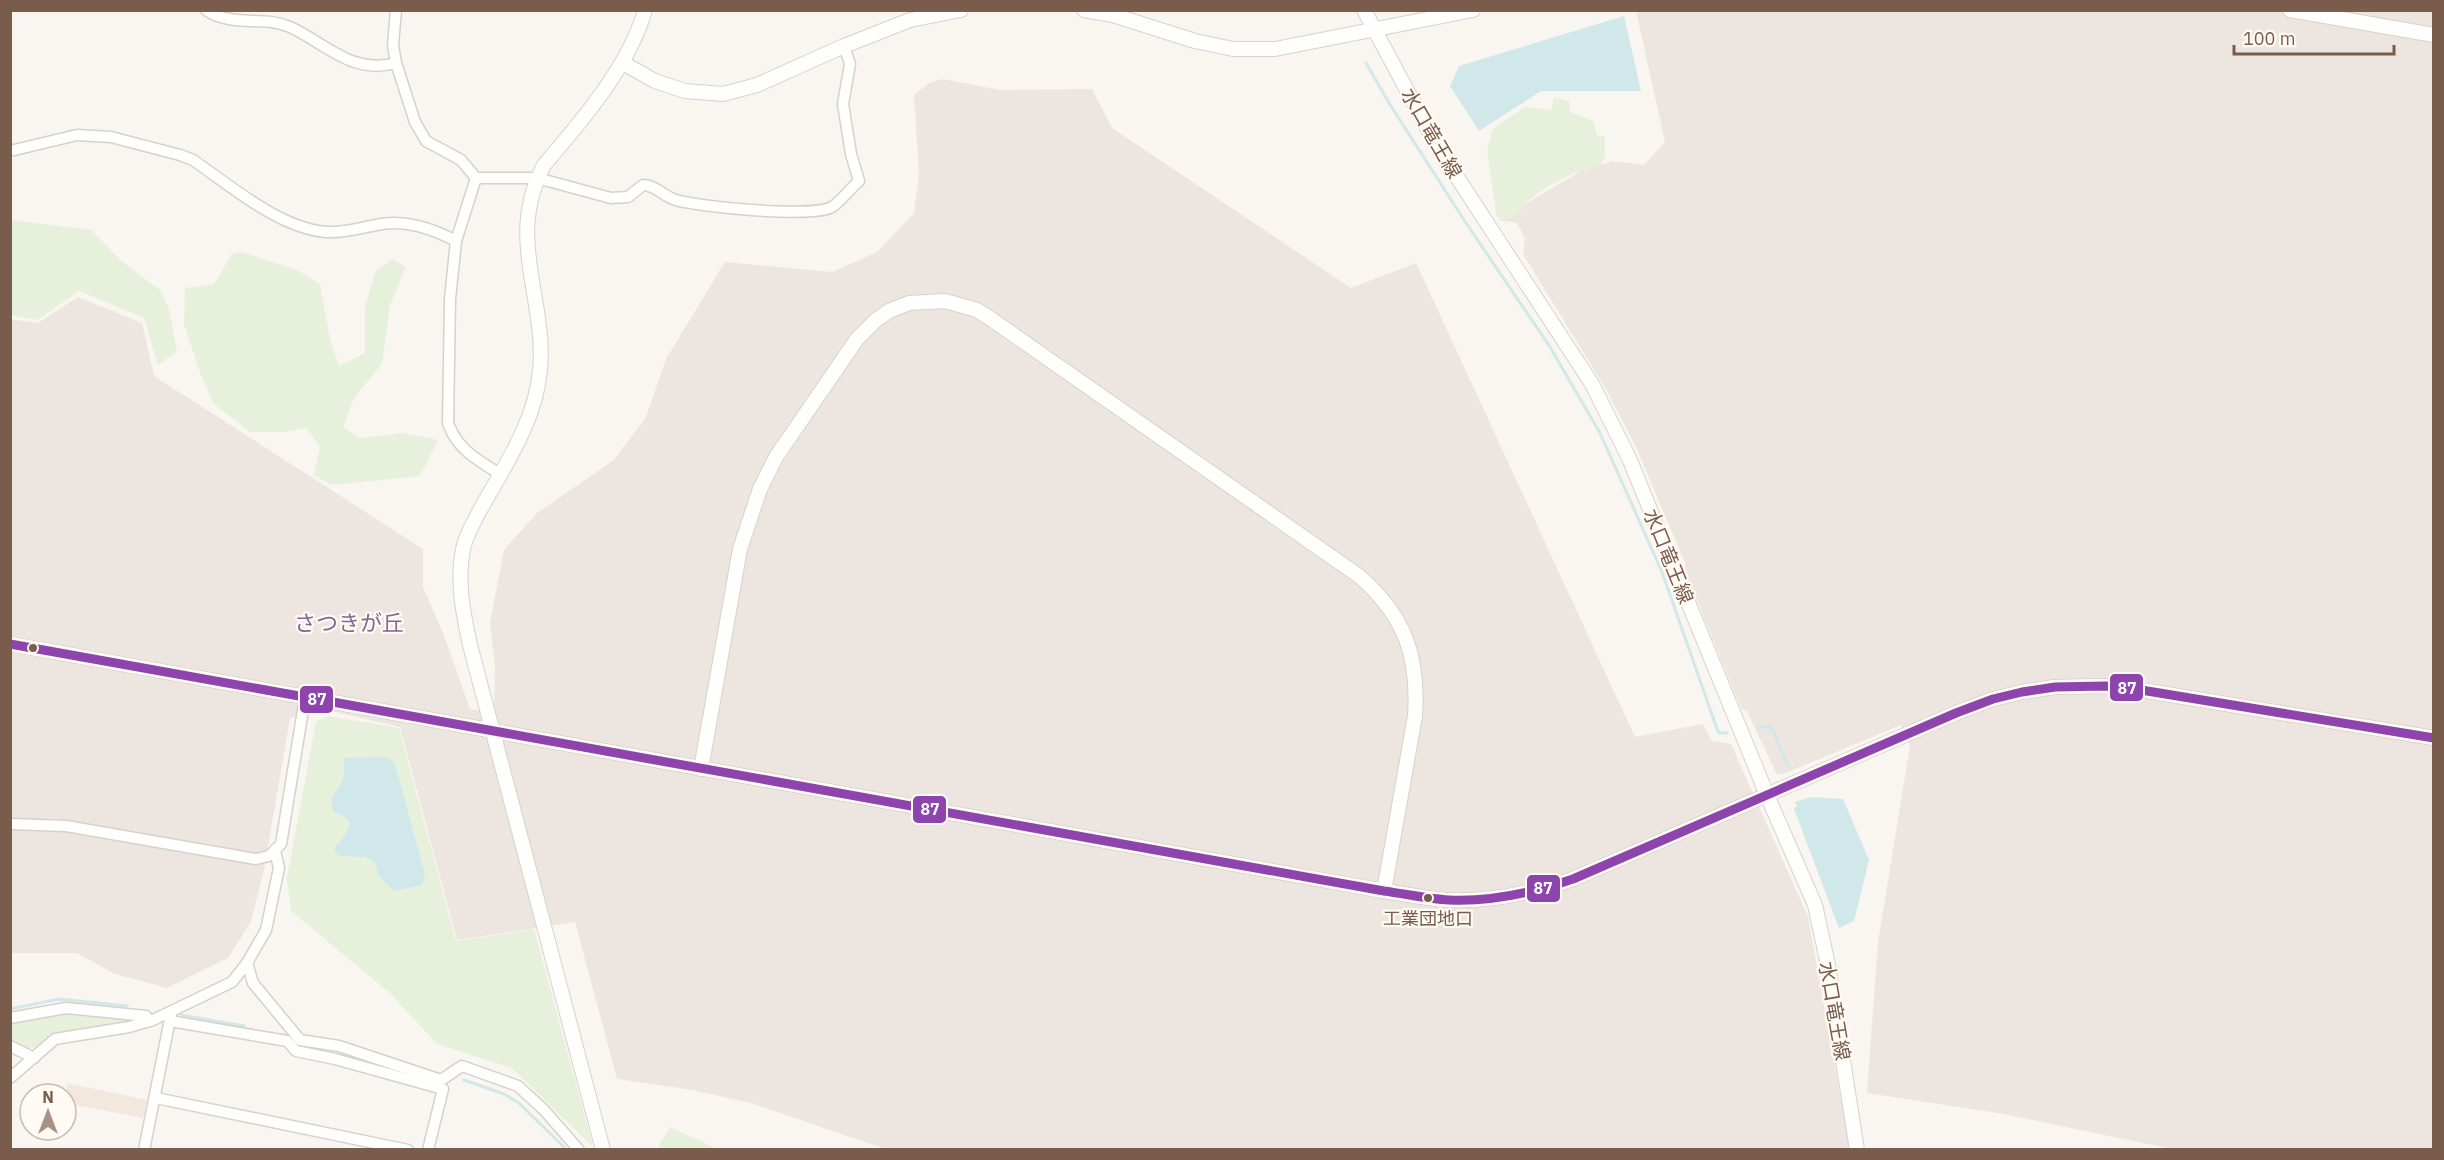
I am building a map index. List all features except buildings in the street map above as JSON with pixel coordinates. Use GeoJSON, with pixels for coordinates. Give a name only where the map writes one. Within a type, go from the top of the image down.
{"type":"FeatureCollection","features":[{"type":"Feature","properties":{"kind":"street"},"geometry":{"type":"LineString","coordinates":[[206,10],[227,21],[250,21],[290,27],[344,58],[365,65],[383,66],[396,63]]}},
{"type":"Feature","properties":{"kind":"street"},"geometry":{"type":"LineString","coordinates":[[396,10],[393,45],[396,63],[415,122],[426,141],[460,160],[476,178],[537,178],[611,198],[628,197],[643,185],[649,185],[674,200],[703,204],[799,212],[830,208],[858,181],[850,154],[843,104],[850,64],[844,46]]}},
{"type":"Feature","properties":{"kind":"street"},"geometry":{"type":"LineString","coordinates":[[603,1149],[463,615],[462,561],[473,521],[520,438],[531,410],[540,370],[539,329],[529,275],[526,236],[528,209],[537,178],[544,165],[623,63],[639,32],[645,10]]}},
{"type":"Feature","properties":{"kind":"street"},"geometry":{"type":"LineString","coordinates":[[623,63],[656,81],[685,91],[723,94],[757,85],[844,46],[910,20],[961,10]]}},
{"type":"Feature","properties":{"kind":"street"},"geometry":{"type":"LineString","coordinates":[[1084,10],[1113,15],[1195,41],[1233,49],[1275,49],[1473,10]]}},
{"type":"Feature","properties":{"kind":"street","name":"水口竜王線"},"geometry":{"type":"LineString","coordinates":[[1364,10],[1438,148],[1592,384],[1611,418],[1815,905],[1828,965],[1857,1149]]}},
{"type":"Feature","properties":{"kind":"street"},"geometry":{"type":"LineString","coordinates":[[2290,10],[2433,35]]}},
{"type":"Feature","properties":{"kind":"street"},"geometry":{"type":"LineString","coordinates":[[10,151],[77,135],[111,137],[180,154],[193,160],[289,223],[325,232],[346,232],[401,222],[434,229],[456,241]]}},
{"type":"Feature","properties":{"kind":"street"},"geometry":{"type":"LineString","coordinates":[[476,178],[456,241],[450,300],[448,423],[453,438],[472,457],[500,474]]}},
{"type":"Feature","properties":{"kind":"street"},"geometry":{"type":"LineString","coordinates":[[701,769],[740,549],[760,489],[776,457],[866,329],[889,312],[909,303],[945,301],[977,310],[991,319],[1359,576],[1372,587],[1397,618],[1407,637],[1413,657],[1417,694],[1384,891]]}},
{"type":"Feature","properties":{"kind":"street"},"geometry":{"type":"LineString","coordinates":[[10,644],[1384,891],[1448,900],[1478,900],[1543,890],[1605,866],[1993,699],[2055,687],[2129,688],[2433,738]]}},
{"type":"Feature","properties":{"kind":"street"},"geometry":{"type":"LineString","coordinates":[[10,824],[66,826],[256,859],[269,856],[280,844],[283,834],[305,698]]}},
{"type":"Feature","properties":{"kind":"street"},"geometry":{"type":"LineString","coordinates":[[10,1078],[55,1039],[129,1027],[171,1016],[232,982],[260,943],[270,918],[279,868],[274,851]]}},
{"type":"Feature","properties":{"kind":"street"},"geometry":{"type":"LineString","coordinates":[[247,963],[253,983],[306,1047],[443,1089],[428,1149]]}},
{"type":"Feature","properties":{"kind":"street"},"geometry":{"type":"LineString","coordinates":[[10,1018],[66,1008],[80,1008],[146,1016],[150,1020]]}},
{"type":"Feature","properties":{"kind":"street"},"geometry":{"type":"LineString","coordinates":[[171,1016],[287,1041],[296,1052],[306,1047],[339,1046],[441,1080],[462,1066],[518,1086],[544,1110],[579,1149]]}},
{"type":"Feature","properties":{"kind":"street"},"geometry":{"type":"LineString","coordinates":[[144,1149],[171,1016]]}},
{"type":"Feature","properties":{"kind":"street"},"geometry":{"type":"LineString","coordinates":[[10,1046],[34,1058]]}},
{"type":"Feature","properties":{"kind":"street"},"geometry":{"type":"LineString","coordinates":[[156,1098],[408,1149]]}},
{"type":"Feature","properties":{"kind":"shaded area"},"geometry":{"type":"Polygon","coordinates":[[[1636,11],[2433,11],[2433,1149],[2171,1149],[2004,1114],[1867,1093],[1878,942],[1910,746],[1901,725],[1781,775],[1776,773],[1747,711],[1742,710],[1684,569],[1686,565],[1636,447],[1606,389],[1523,254],[1525,238],[1517,223],[1499,220],[1581,171],[1612,161],[1644,165],[1665,142],[1636,11]]]}},
{"type":"Feature","properties":{"kind":"shaded area"},"geometry":{"type":"Polygon","coordinates":[[[943,79],[1000,90],[1092,89],[1112,128],[1351,288],[1416,263],[1635,737],[1703,724],[1712,741],[1731,744],[1808,917],[1850,1149],[885,1149],[754,1104],[693,1090],[617,1079],[575,922],[457,940],[400,727],[322,709],[290,718],[264,870],[251,922],[228,958],[167,988],[115,974],[77,953],[11,953],[10,319],[38,323],[78,297],[142,323],[154,376],[423,549],[423,587],[443,633],[470,709],[494,714],[495,667],[490,623],[504,550],[537,513],[614,460],[646,417],[666,359],[725,262],[832,272],[877,252],[914,213],[919,175],[914,95],[929,83],[943,79]]]}},
{"type":"Feature","properties":{"kind":"shaded area"},"geometry":{"type":"Polygon","coordinates":[[[78,1085],[147,1100],[143,1118],[78,1105],[78,1085]]]}},
{"type":"Feature","properties":{"kind":"green space"},"geometry":{"type":"Polygon","coordinates":[[[1554,97],[1569,101],[1570,112],[1593,121],[1597,136],[1605,136],[1605,157],[1601,165],[1577,172],[1540,192],[1520,209],[1513,219],[1497,218],[1487,151],[1493,129],[1525,107],[1551,110],[1554,97]]]}},
{"type":"Feature","properties":{"kind":"green space"},"geometry":{"type":"Polygon","coordinates":[[[11,220],[91,230],[120,260],[161,291],[169,310],[177,351],[158,365],[144,318],[79,291],[37,320],[11,315],[11,220]]]}},
{"type":"Feature","properties":{"kind":"green space"},"geometry":{"type":"Polygon","coordinates":[[[241,252],[297,270],[320,284],[330,339],[339,366],[365,353],[365,307],[375,272],[392,259],[406,267],[390,305],[382,364],[354,398],[343,427],[360,438],[403,433],[438,440],[420,476],[332,485],[314,475],[320,447],[307,428],[284,432],[250,432],[214,404],[201,375],[184,324],[185,288],[214,284],[232,254],[241,252]]]}},
{"type":"Feature","properties":{"kind":"green space"},"geometry":{"type":"Polygon","coordinates":[[[329,716],[399,728],[456,941],[534,929],[593,1147],[512,1068],[437,1044],[390,993],[291,911],[287,878],[316,722],[329,716]]]}},
{"type":"Feature","properties":{"kind":"green space"},"geometry":{"type":"Polygon","coordinates":[[[73,1011],[141,1018],[113,1025],[53,1033],[39,1047],[28,1048],[11,1039],[10,1022],[73,1011]]]}},
{"type":"Feature","properties":{"kind":"green space"},"geometry":{"type":"Polygon","coordinates":[[[670,1127],[718,1149],[657,1149],[670,1127]]]}},
{"type":"Feature","properties":{"kind":"water"},"geometry":{"type":"Polygon","coordinates":[[[1624,16],[1641,91],[1541,91],[1479,131],[1450,86],[1459,66],[1624,16]]]}},
{"type":"Feature","properties":{"kind":"water"},"geometry":{"type":"Polygon","coordinates":[[[382,757],[390,759],[395,764],[425,875],[422,885],[394,891],[379,876],[372,860],[364,857],[339,856],[335,852],[335,847],[349,825],[346,818],[333,811],[331,801],[342,781],[344,758],[382,757]]]}},
{"type":"Feature","properties":{"kind":"water"},"geometry":{"type":"Polygon","coordinates":[[[1811,797],[1843,799],[1869,860],[1854,921],[1839,928],[1794,809],[1797,806],[1795,802],[1811,797]]]}},
{"type":"Feature","properties":{"kind":"waterway"},"geometry":{"type":"LineString","coordinates":[[1366,63],[1464,220],[1550,347],[1600,433],[1662,572],[1716,726],[1719,733],[1727,733]]}},
{"type":"Feature","properties":{"kind":"waterway"},"geometry":{"type":"LineString","coordinates":[[1758,728],[1771,726],[1788,766]]}},
{"type":"Feature","properties":{"kind":"waterway"},"geometry":{"type":"LineString","coordinates":[[10,1009],[59,999],[127,1006]]}},
{"type":"Feature","properties":{"kind":"waterway"},"geometry":{"type":"LineString","coordinates":[[181,1015],[244,1026]]}},
{"type":"Feature","properties":{"kind":"waterway"},"geometry":{"type":"LineString","coordinates":[[464,1080],[504,1094],[519,1103],[567,1150]]}},
{"type":"Feature","properties":{"kind":"transit line","name":"87"},"geometry":{"type":"LineString","coordinates":[[10,644],[1384,891],[1449,900],[1481,900],[1512,896],[1573,879],[1956,713],[1993,699],[2022,692],[2055,687],[2129,688],[2434,738]]}},
{"type":"Feature","properties":{"kind":"place","name":"工業団地口"},"geometry":{"type":"Point","coordinates":[1428,898]}},
{"type":"Feature","properties":{"kind":"district","name":"さつきが丘"},"geometry":{"type":"Point","coordinates":[349,622]}}]}
